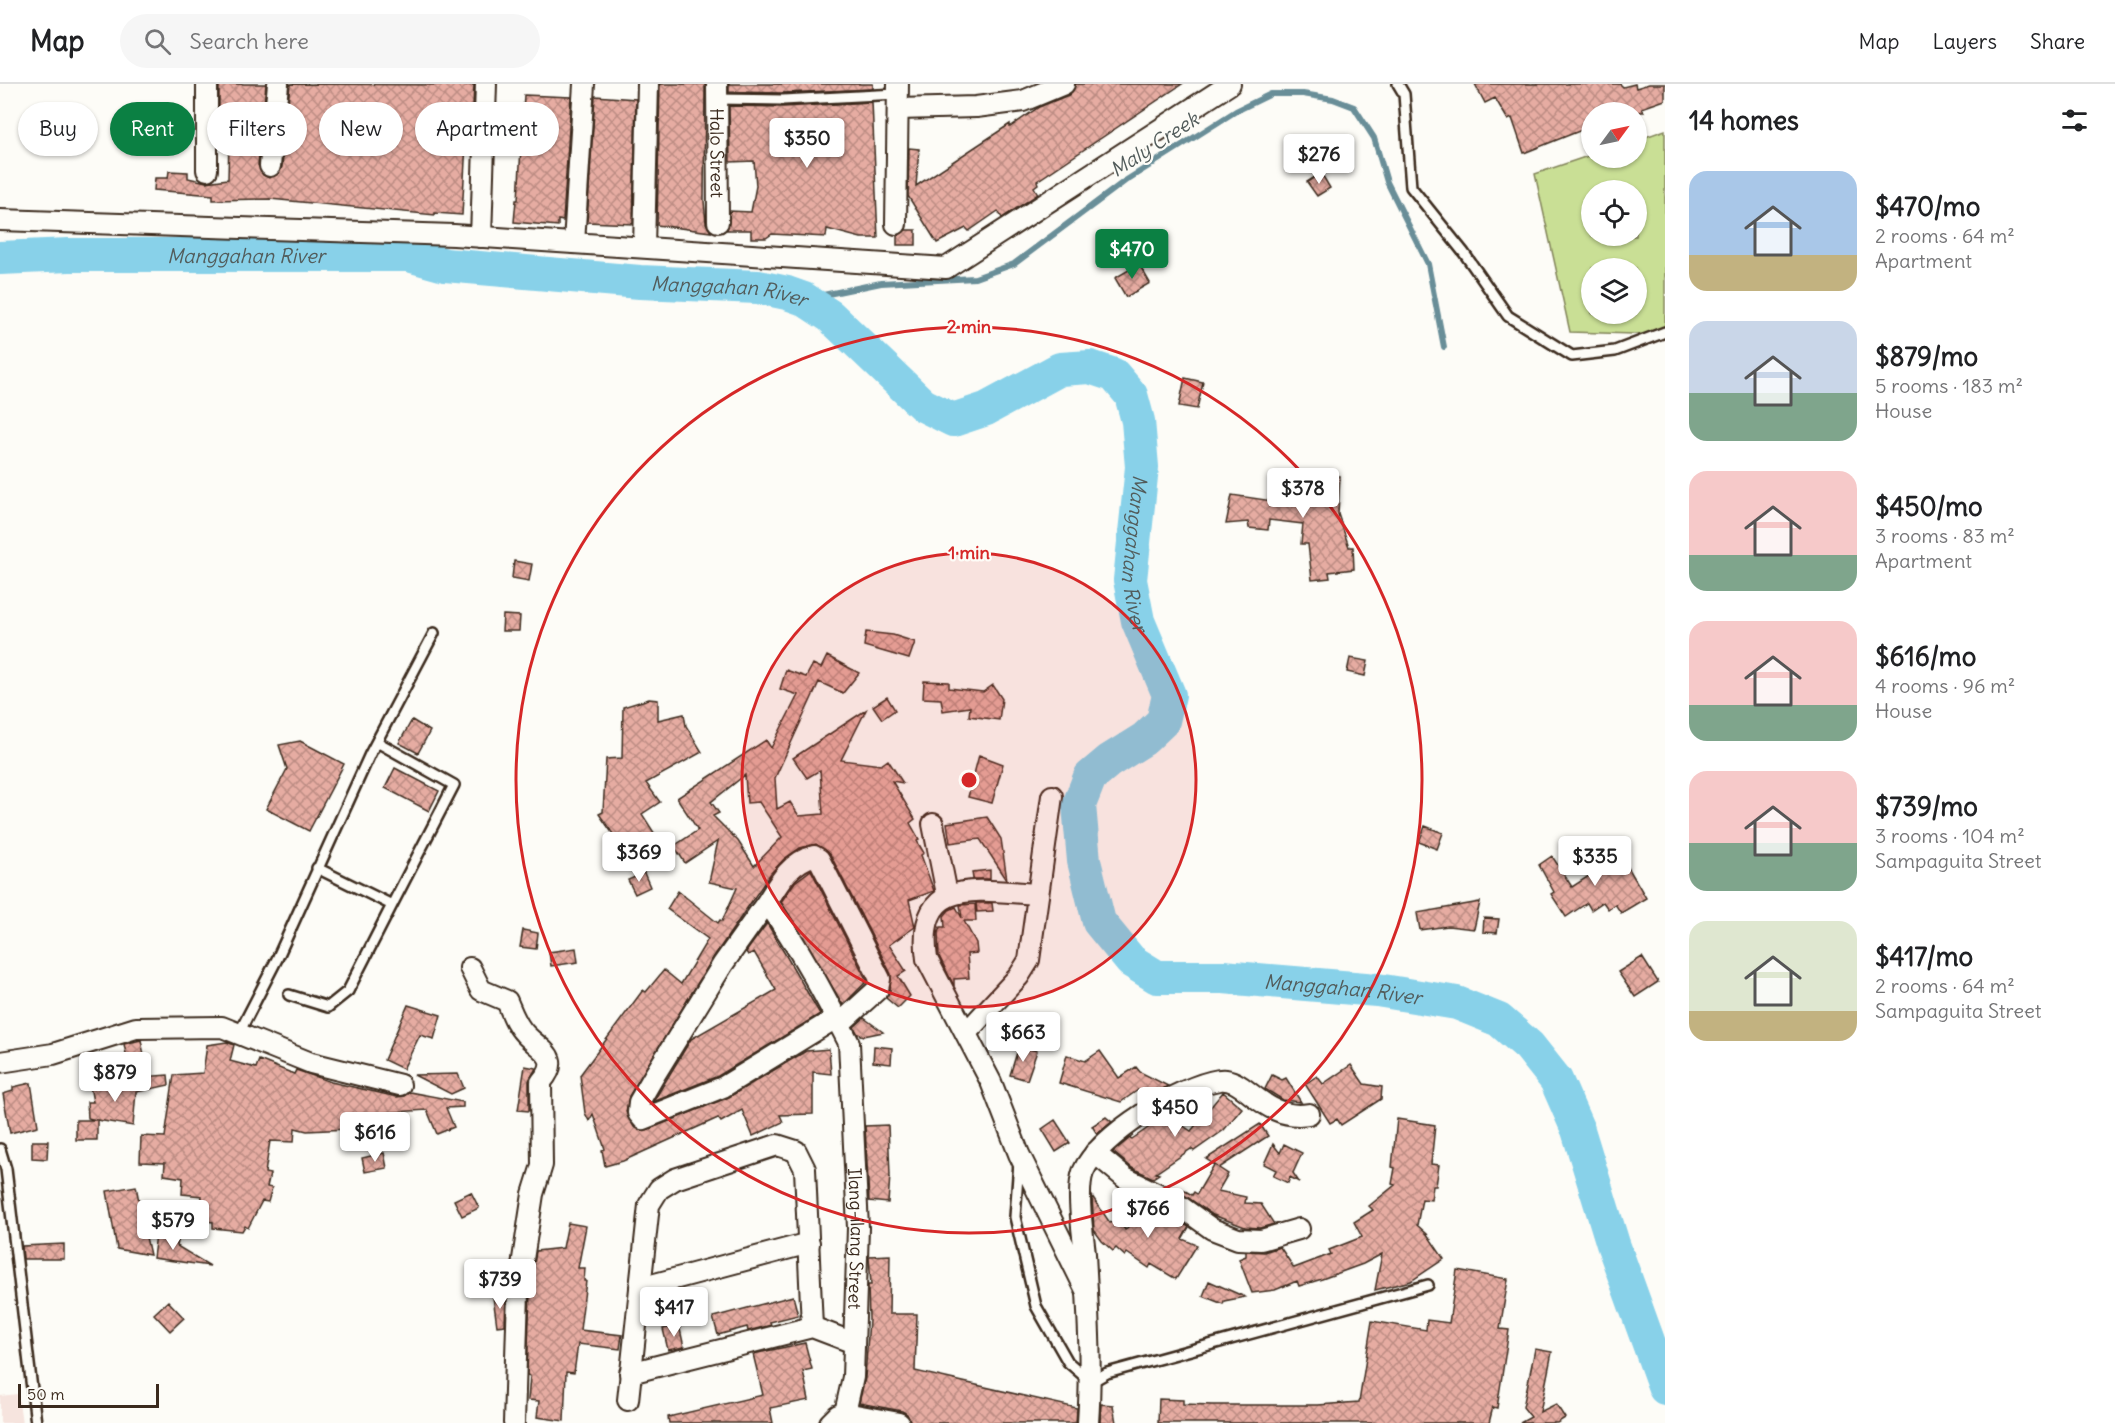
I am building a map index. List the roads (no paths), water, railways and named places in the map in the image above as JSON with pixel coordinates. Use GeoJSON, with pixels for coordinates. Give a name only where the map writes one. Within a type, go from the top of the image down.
{"type":"FeatureCollection","features":[{"type":"Feature","properties":{"kind":"street"},"geometry":{"type":"LineString","coordinates":[[207,84],[207,170]]}},
{"type":"Feature","properties":{"kind":"street"},"geometry":{"type":"LineString","coordinates":[[270,166],[278,84]]}},
{"type":"Feature","properties":{"kind":"street"},"geometry":{"type":"LineString","coordinates":[[481,237],[486,84]]}},
{"type":"Feature","properties":{"kind":"street"},"geometry":{"type":"LineString","coordinates":[[574,243],[584,84]]}},
{"type":"Feature","properties":{"kind":"street"},"geometry":{"type":"LineString","coordinates":[[644,247],[648,84]]}},
{"type":"Feature","properties":{"kind":"street"},"geometry":{"type":"LineString","coordinates":[[896,224],[898,96],[976,107],[1023,101],[1064,84]]}},
{"type":"Feature","properties":{"kind":"street"},"geometry":{"type":"LineString","coordinates":[[0,220],[481,237],[946,268],[1230,84]]}},
{"type":"Feature","properties":{"kind":"street","name":"Halo Street"},"geometry":{"type":"LineString","coordinates":[[717,91],[718,222]]}},
{"type":"Feature","properties":{"kind":"street"},"geometry":{"type":"LineString","coordinates":[[966,1033],[1019,976],[1029,960],[1052,796]]}},
{"type":"Feature","properties":{"kind":"street"},"geometry":{"type":"LineString","coordinates":[[933,824],[947,894]]}},
{"type":"Feature","properties":{"kind":"street"},"geometry":{"type":"LineString","coordinates":[[814,856],[819,860],[880,979],[878,989],[845,1019],[836,1018],[723,1087],[643,1119],[638,1113],[639,1102],[723,964],[767,902],[786,874],[798,864],[814,856]]}},
{"type":"Feature","properties":{"kind":"street"},"geometry":{"type":"LineString","coordinates":[[1038,894],[985,891],[947,894],[941,898],[932,912],[926,928],[925,944],[927,959],[934,975],[991,1082],[1019,1154],[1087,1292]]}},
{"type":"Feature","properties":{"kind":"street"},"geometry":{"type":"LineString","coordinates":[[767,902],[794,940],[836,1018]]}},
{"type":"Feature","properties":{"kind":"street"},"geometry":{"type":"LineString","coordinates":[[470,968],[481,990],[507,1001],[516,1023],[526,1036],[546,1051],[550,1063],[549,1073],[541,1082],[542,1165],[533,1194],[518,1292],[514,1423]]}},
{"type":"Feature","properties":{"kind":"street","name":"Ilang-ilang Street"},"geometry":{"type":"LineString","coordinates":[[832,1420],[853,1377],[858,1228],[849,1043],[836,1018]]}},
{"type":"Feature","properties":{"kind":"street"},"geometry":{"type":"LineString","coordinates":[[0,1062],[53,1054],[136,1028],[222,1027],[311,1063],[400,1085]]}},
{"type":"Feature","properties":{"kind":"street"},"geometry":{"type":"LineString","coordinates":[[1088,1423],[1091,1382],[1081,1202],[1083,1174],[1095,1153],[1131,1120],[1197,1085],[1220,1079],[1228,1079],[1235,1083],[1271,1109],[1292,1117],[1309,1114]]}},
{"type":"Feature","properties":{"kind":"street"},"geometry":{"type":"LineString","coordinates":[[628,1400],[649,1204],[658,1189],[675,1179],[777,1145],[787,1146],[796,1151],[805,1169],[812,1327]]}},
{"type":"Feature","properties":{"kind":"street"},"geometry":{"type":"LineString","coordinates":[[1095,1153],[1125,1178],[1173,1201],[1212,1229],[1238,1239],[1260,1239],[1299,1229]]}},
{"type":"Feature","properties":{"kind":"street"},"geometry":{"type":"LineString","coordinates":[[640,1288],[809,1243]]}},
{"type":"Feature","properties":{"kind":"street"},"geometry":{"type":"LineString","coordinates":[[630,1373],[812,1327],[854,1343]]}},
{"type":"Feature","properties":{"kind":"street"},"geometry":{"type":"LineString","coordinates":[[832,1420],[899,1423]]}},
{"type":"Feature","properties":{"kind":"lane"},"geometry":{"type":"LineString","coordinates":[[1398,84],[1404,94],[1411,187],[1464,253],[1508,315],[1572,356],[1615,351],[1665,332]]}},
{"type":"Feature","properties":{"kind":"lane"},"geometry":{"type":"LineString","coordinates":[[717,91],[783,100],[898,96]]}},
{"type":"Feature","properties":{"kind":"lane"},"geometry":{"type":"LineString","coordinates":[[239,1033],[277,959],[377,742],[434,633]]}},
{"type":"Feature","properties":{"kind":"lane"},"geometry":{"type":"LineString","coordinates":[[289,995],[328,1007],[348,991],[454,785],[377,742]]}},
{"type":"Feature","properties":{"kind":"lane"},"geometry":{"type":"LineString","coordinates":[[317,868],[392,905]]}},
{"type":"Feature","properties":{"kind":"lane"},"geometry":{"type":"LineString","coordinates":[[0,1149],[6,1169],[36,1423]]}},
{"type":"Feature","properties":{"kind":"lane"},"geometry":{"type":"LineString","coordinates":[[1019,1154],[1015,1217],[1036,1306],[1068,1362],[1091,1382],[1107,1373],[1428,1285]]}},
{"type":"Feature","properties":{"kind":"waterway","name":"Maly Creek"},"geometry":{"type":"LineString","coordinates":[[804,299],[881,283],[975,278],[1014,264],[1125,181],[1236,111],[1271,94],[1303,94],[1333,99],[1354,107],[1374,138],[1387,182],[1428,264],[1444,347]]}},
{"type":"Feature","properties":{"kind":"waterway","name":"Manggahan River"},"geometry":{"type":"LineString","coordinates":[[0,258],[69,255],[409,255],[445,265],[640,282],[758,287],[804,299],[830,316],[923,405],[953,420],[986,409],[1060,369],[1090,367],[1114,375],[1131,395],[1138,421],[1142,467],[1130,580],[1138,621],[1169,695],[1163,721],[1144,739],[1109,761],[1090,777],[1079,805],[1084,861],[1099,922],[1131,961],[1157,977],[1223,977],[1377,990],[1457,1003],[1499,1020],[1529,1046],[1556,1080],[1578,1130],[1613,1244],[1665,1388]]}}]}
